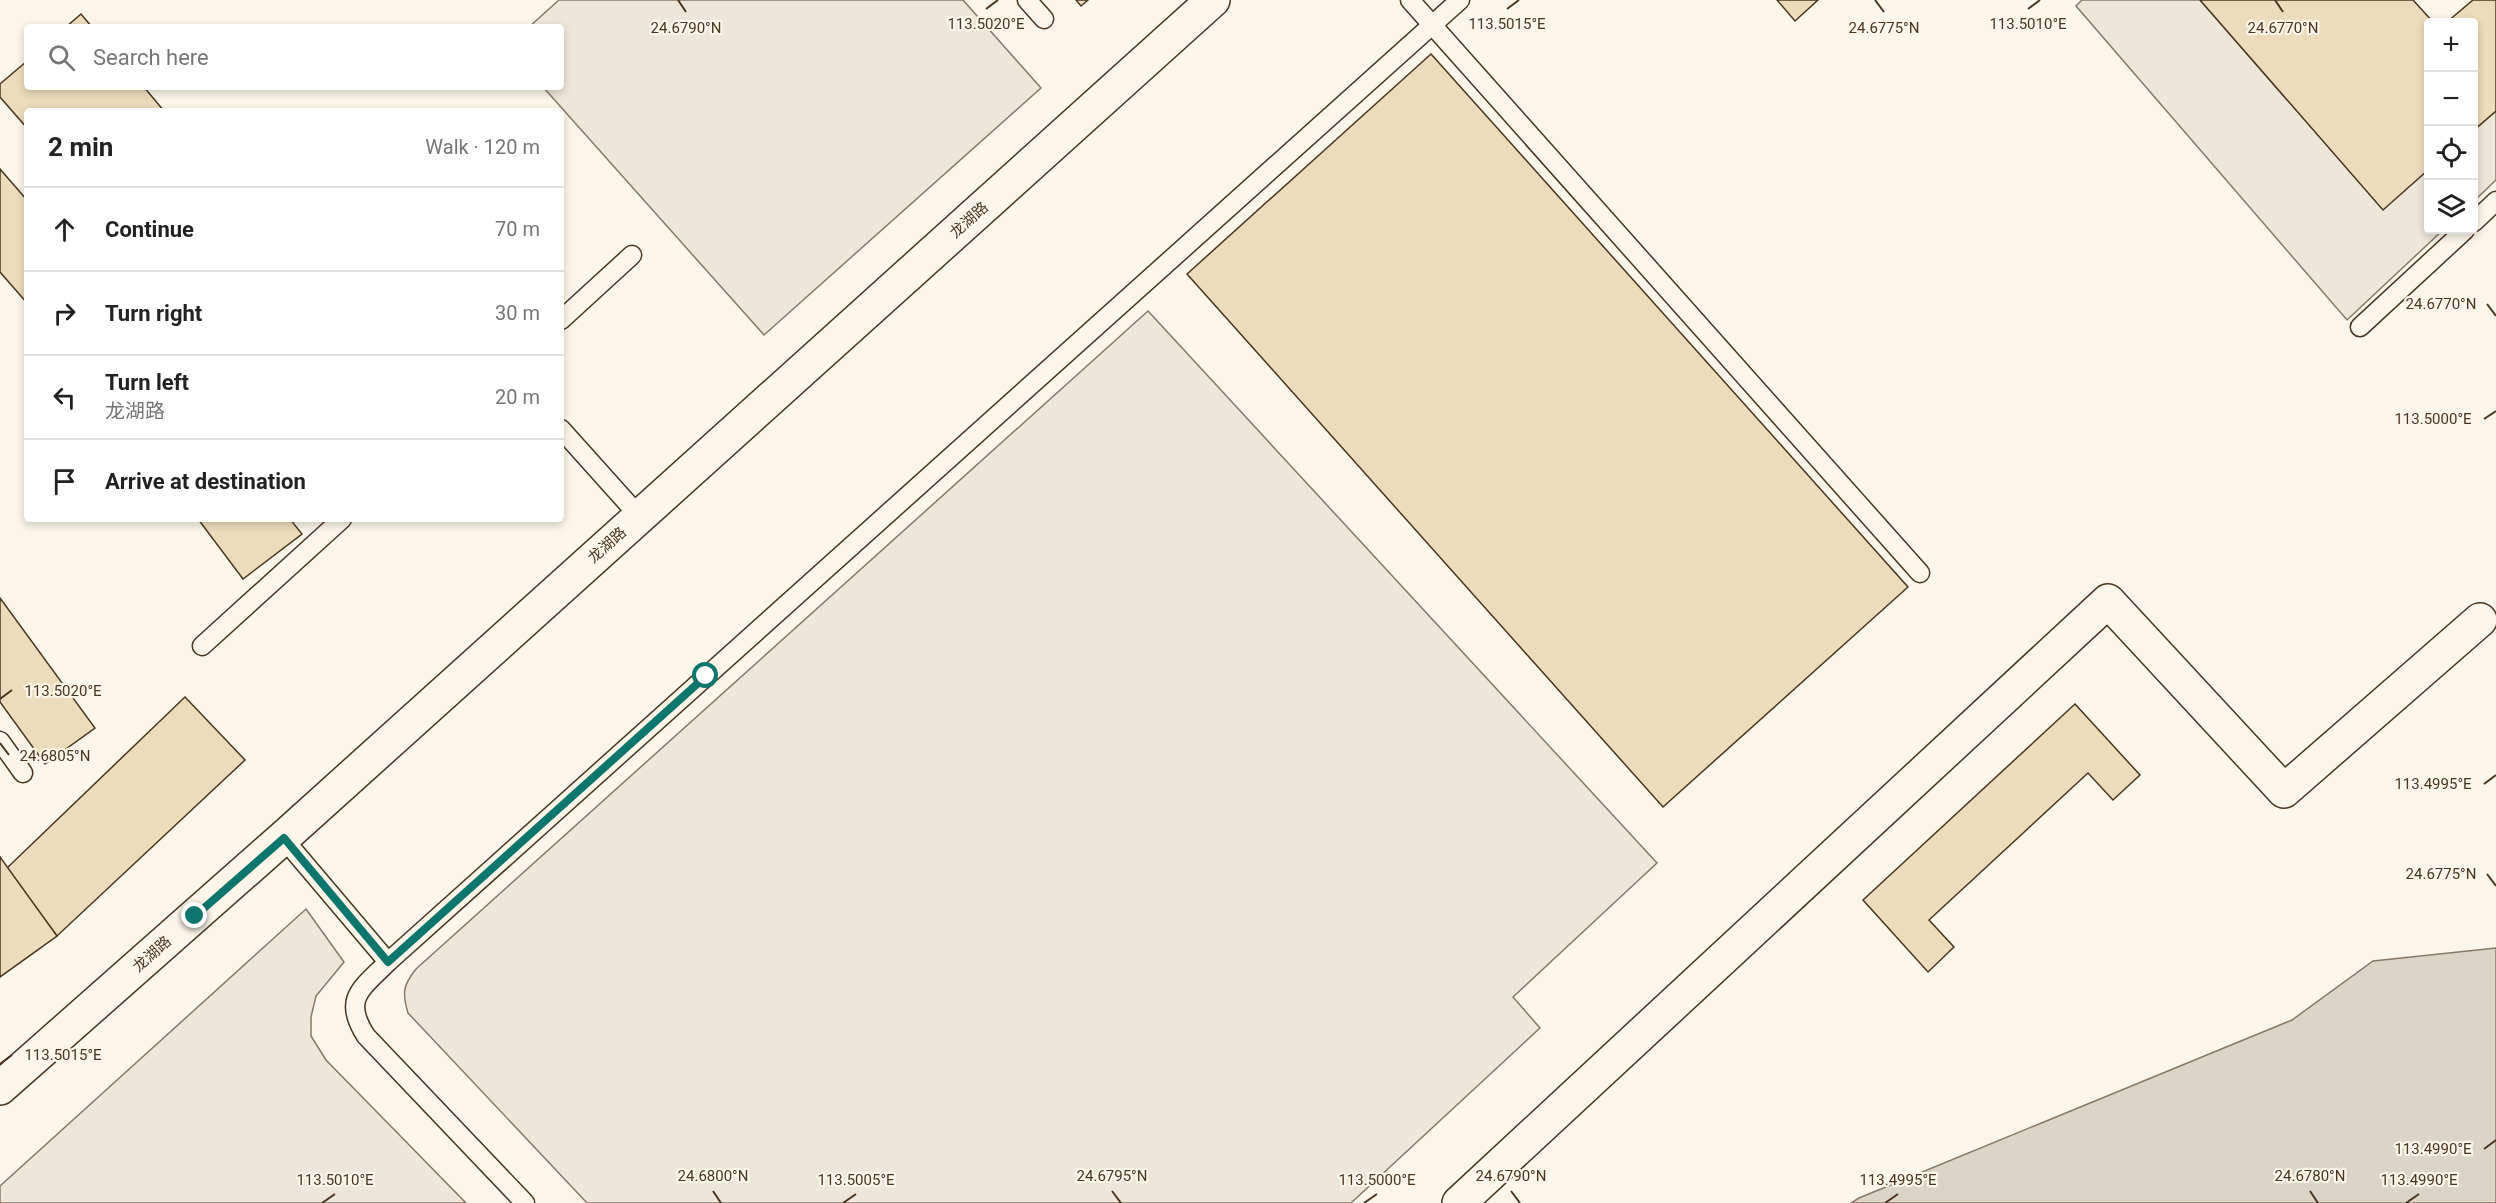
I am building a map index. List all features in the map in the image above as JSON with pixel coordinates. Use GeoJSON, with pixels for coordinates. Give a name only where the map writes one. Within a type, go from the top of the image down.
{"type":"FeatureCollection","features":[{"type":"Feature","properties":{"kind":"street","name":"龙湖路"},"geometry":{"type":"LineString","coordinates":[[0,1088],[284,838],[1214,0]]}},
{"type":"Feature","properties":{"kind":"street"},"geometry":{"type":"LineString","coordinates":[[1459,1203],[2108,601],[2284,791],[2480,620]]}},
{"type":"Feature","properties":{"kind":"lane"},"geometry":{"type":"LineString","coordinates":[[1027,0],[1044,19]]}},
{"type":"Feature","properties":{"kind":"lane"},"geometry":{"type":"LineString","coordinates":[[1410,0],[1920,573]]}},
{"type":"Feature","properties":{"kind":"lane"},"geometry":{"type":"LineString","coordinates":[[525,1203],[379,1052],[357,1023],[353,1010],[360,990],[388,962],[1460,0]]}},
{"type":"Feature","properties":{"kind":"lane"},"geometry":{"type":"LineString","coordinates":[[2478,218],[2496,201]]}},
{"type":"Feature","properties":{"kind":"lane"},"geometry":{"type":"LineString","coordinates":[[2360,327],[2461,234]]}},
{"type":"Feature","properties":{"kind":"lane"},"geometry":{"type":"LineString","coordinates":[[564,317],[632,255]]}},
{"type":"Feature","properties":{"kind":"lane"},"geometry":{"type":"LineString","coordinates":[[564,432],[639,516]]}},
{"type":"Feature","properties":{"kind":"lane"},"geometry":{"type":"LineString","coordinates":[[202,646],[339,522]]}},
{"type":"Feature","properties":{"kind":"lane"},"geometry":{"type":"LineString","coordinates":[[0,741],[23,773]]}},
{"type":"Feature","properties":{"kind":"lane"},"geometry":{"type":"LineString","coordinates":[[284,838],[388,962]]}},
{"type":"Feature","properties":{"kind":"shaded area"},"geometry":{"type":"Polygon","coordinates":[[[559,0],[963,0],[1041,88],[764,335],[546,90],[564,90],[564,24],[532,24],[559,0]]]}},
{"type":"Feature","properties":{"kind":"shaded area"},"geometry":{"type":"Polygon","coordinates":[[[2082,0],[2200,0],[2383,209],[2424,173],[2424,234],[2439,234],[2347,320],[2076,6],[2082,0]]]}},
{"type":"Feature","properties":{"kind":"shaded area"},"geometry":{"type":"Polygon","coordinates":[[[2496,111],[2496,180],[2478,197],[2478,180],[2478,127],[2496,111]]]}},
{"type":"Feature","properties":{"kind":"shaded area"},"geometry":{"type":"Polygon","coordinates":[[[1148,311],[1657,863],[1513,997],[1540,1028],[1351,1203],[587,1203],[408,1013],[404,995],[408,980],[416,969],[1148,311]]]}},
{"type":"Feature","properties":{"kind":"shaded area"},"geometry":{"type":"Polygon","coordinates":[[[306,909],[344,962],[316,996],[311,1017],[311,1036],[326,1060],[466,1203],[0,1203],[0,1186],[306,909]]]}},
{"type":"Feature","properties":{"kind":"shaded area"},"geometry":{"type":"Polygon","coordinates":[[[2496,948],[2496,1203],[1851,1203],[2292,1020],[2373,961],[2496,948]]]}},
{"type":"Feature","properties":{"kind":"building"},"geometry":{"type":"Polygon","coordinates":[[[1076,0],[1088,0],[1081,6],[1076,0]]]}},
{"type":"Feature","properties":{"kind":"building"},"geometry":{"type":"Polygon","coordinates":[[[1777,0],[1818,0],[1795,21],[1777,0]]]}},
{"type":"Feature","properties":{"kind":"building"},"geometry":{"type":"Polygon","coordinates":[[[2200,0],[2413,0],[2429,18],[2424,18],[2424,174],[2383,210],[2200,0]]]}},
{"type":"Feature","properties":{"kind":"building"},"geometry":{"type":"Polygon","coordinates":[[[2473,0],[2496,0],[2496,111],[2478,127],[2478,18],[2452,18],[2473,0]]]}},
{"type":"Feature","properties":{"kind":"building"},"geometry":{"type":"Polygon","coordinates":[[[81,14],[89,24],[69,24],[81,14]]]}},
{"type":"Feature","properties":{"kind":"building"},"geometry":{"type":"Polygon","coordinates":[[[1431,54],[1908,587],[1663,807],[1187,274],[1431,54]]]}},
{"type":"Feature","properties":{"kind":"building"},"geometry":{"type":"Polygon","coordinates":[[[24,64],[24,90],[146,90],[162,108],[24,108],[24,125],[0,97],[0,84],[24,64]]]}},
{"type":"Feature","properties":{"kind":"building"},"geometry":{"type":"Polygon","coordinates":[[[0,169],[24,197],[24,300],[0,272],[0,169]]]}},
{"type":"Feature","properties":{"kind":"building"},"geometry":{"type":"Polygon","coordinates":[[[200,522],[292,522],[302,534],[243,579],[200,522]]]}},
{"type":"Feature","properties":{"kind":"building"},"geometry":{"type":"Polygon","coordinates":[[[0,598],[95,728],[45,764],[0,702],[0,598]]]}},
{"type":"Feature","properties":{"kind":"building"},"geometry":{"type":"Polygon","coordinates":[[[185,697],[245,760],[57,936],[7,868],[185,697]]]}},
{"type":"Feature","properties":{"kind":"building"},"geometry":{"type":"Polygon","coordinates":[[[2075,704],[2140,775],[2113,800],[2088,773],[1929,920],[1954,947],[1928,972],[1863,900],[2075,704]]]}},
{"type":"Feature","properties":{"kind":"building"},"geometry":{"type":"Polygon","coordinates":[[[0,857],[57,936],[0,977],[0,857]]]}},
{"type":"Feature","properties":{"kind":"route"},"geometry":{"type":"LineString","coordinates":[[195,916],[284,838],[388,962],[706,676]]}}]}
